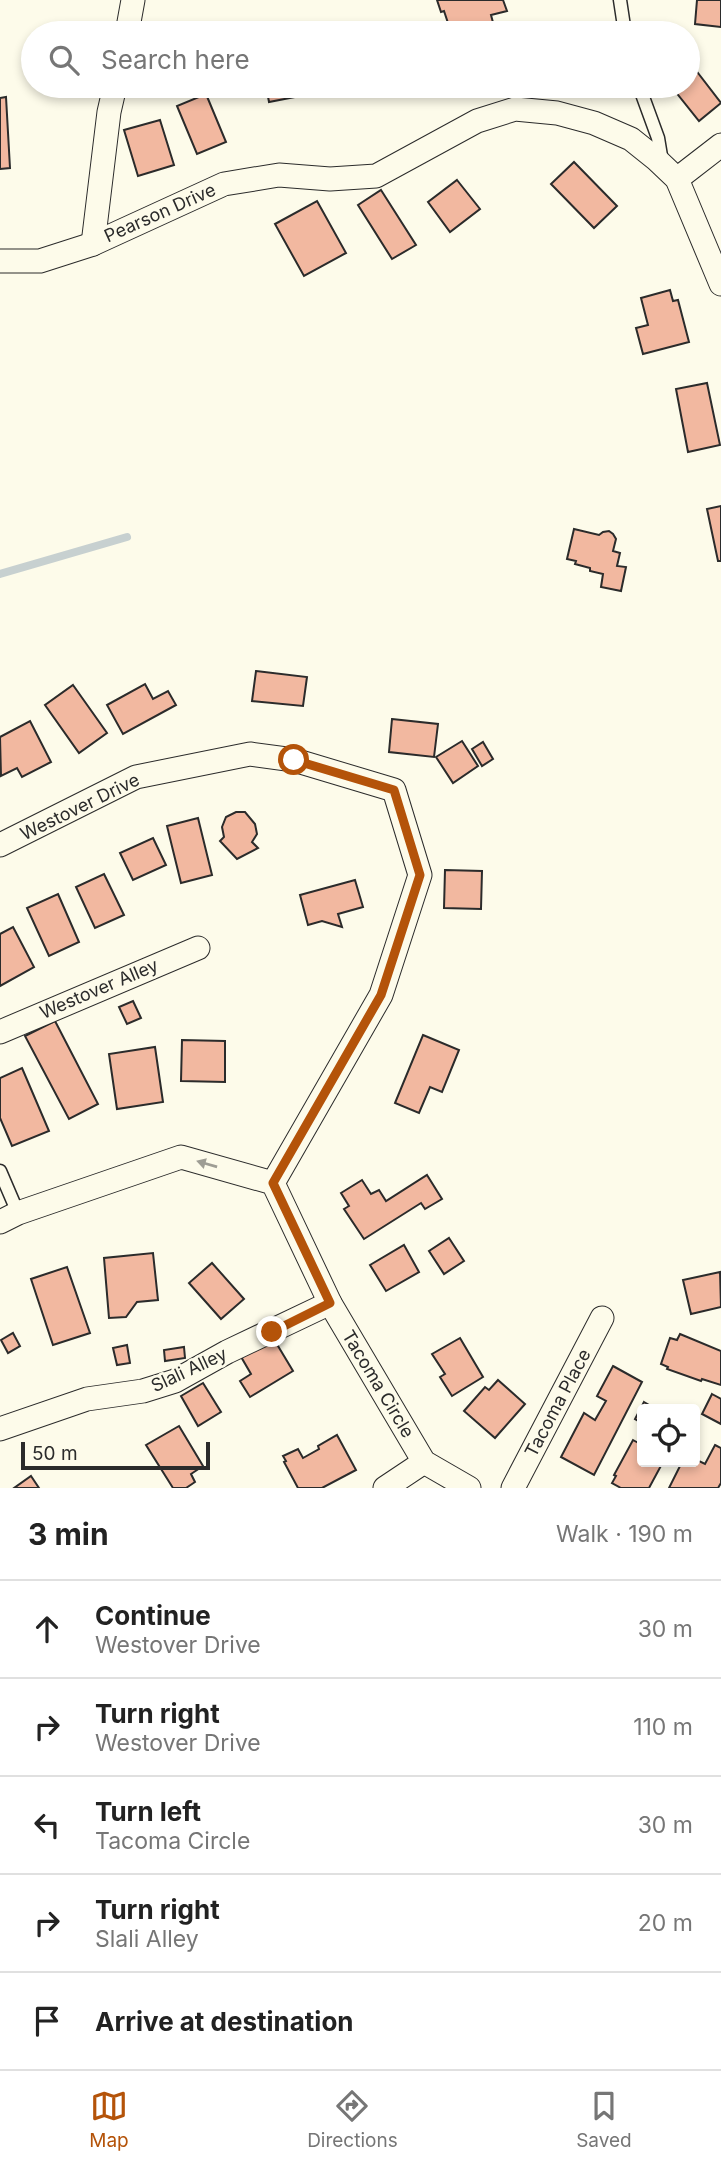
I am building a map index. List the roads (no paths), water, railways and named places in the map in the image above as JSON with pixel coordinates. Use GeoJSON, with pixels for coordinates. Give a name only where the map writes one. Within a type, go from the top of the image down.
{"type":"FeatureCollection","features":[{"type":"Feature","properties":{"kind":"street"},"geometry":{"type":"LineString","coordinates":[[129,21],[133,0]]}},
{"type":"Feature","properties":{"kind":"street"},"geometry":{"type":"LineString","coordinates":[[93,244],[112,98]]}},
{"type":"Feature","properties":{"kind":"street","name":"Pearson Drive"},"geometry":{"type":"LineString","coordinates":[[0,261],[40,261],[93,244],[224,184],[279,174],[330,178],[376,176],[477,121],[515,109],[557,113],[594,123],[631,139],[670,172],[721,284]]}},
{"type":"Feature","properties":{"kind":"street"},"geometry":{"type":"LineString","coordinates":[[670,172],[721,145]]}},
{"type":"Feature","properties":{"kind":"street","name":"Westover Drive"},"geometry":{"type":"LineString","coordinates":[[0,845],[136,777],[250,754],[294,760],[394,790],[420,875],[381,995],[273,1183]]}},
{"type":"Feature","properties":{"kind":"street","name":"Westover Alley"},"geometry":{"type":"LineString","coordinates":[[0,1032],[198,947]]}},
{"type":"Feature","properties":{"kind":"street"},"geometry":{"type":"LineString","coordinates":[[9,1217],[181,1157],[273,1183]]}},
{"type":"Feature","properties":{"kind":"street","name":"Tacoma Circle"},"geometry":{"type":"LineString","coordinates":[[273,1183],[330,1303],[424,1462]]}},
{"type":"Feature","properties":{"kind":"street","name":"Slali Alley"},"geometry":{"type":"LineString","coordinates":[[0,1429],[87,1399],[143,1391],[175,1381],[330,1303]]}},
{"type":"Feature","properties":{"kind":"street","name":"Tacoma Place"},"geometry":{"type":"LineString","coordinates":[[513,1488],[602,1318]]}},
{"type":"Feature","properties":{"kind":"street"},"geometry":{"type":"LineString","coordinates":[[385,1488],[424,1462],[469,1488]]}},
{"type":"Feature","properties":{"kind":"lane"},"geometry":{"type":"LineString","coordinates":[[620,0],[623,21]]}},
{"type":"Feature","properties":{"kind":"lane"},"geometry":{"type":"LineString","coordinates":[[643,98],[670,172]]}},
{"type":"Feature","properties":{"kind":"lane"},"geometry":{"type":"LineString","coordinates":[[0,1171],[9,1217]]}},
{"type":"Feature","properties":{"kind":"waterway"},"geometry":{"type":"LineString","coordinates":[[0,574],[127,537]]}}]}
